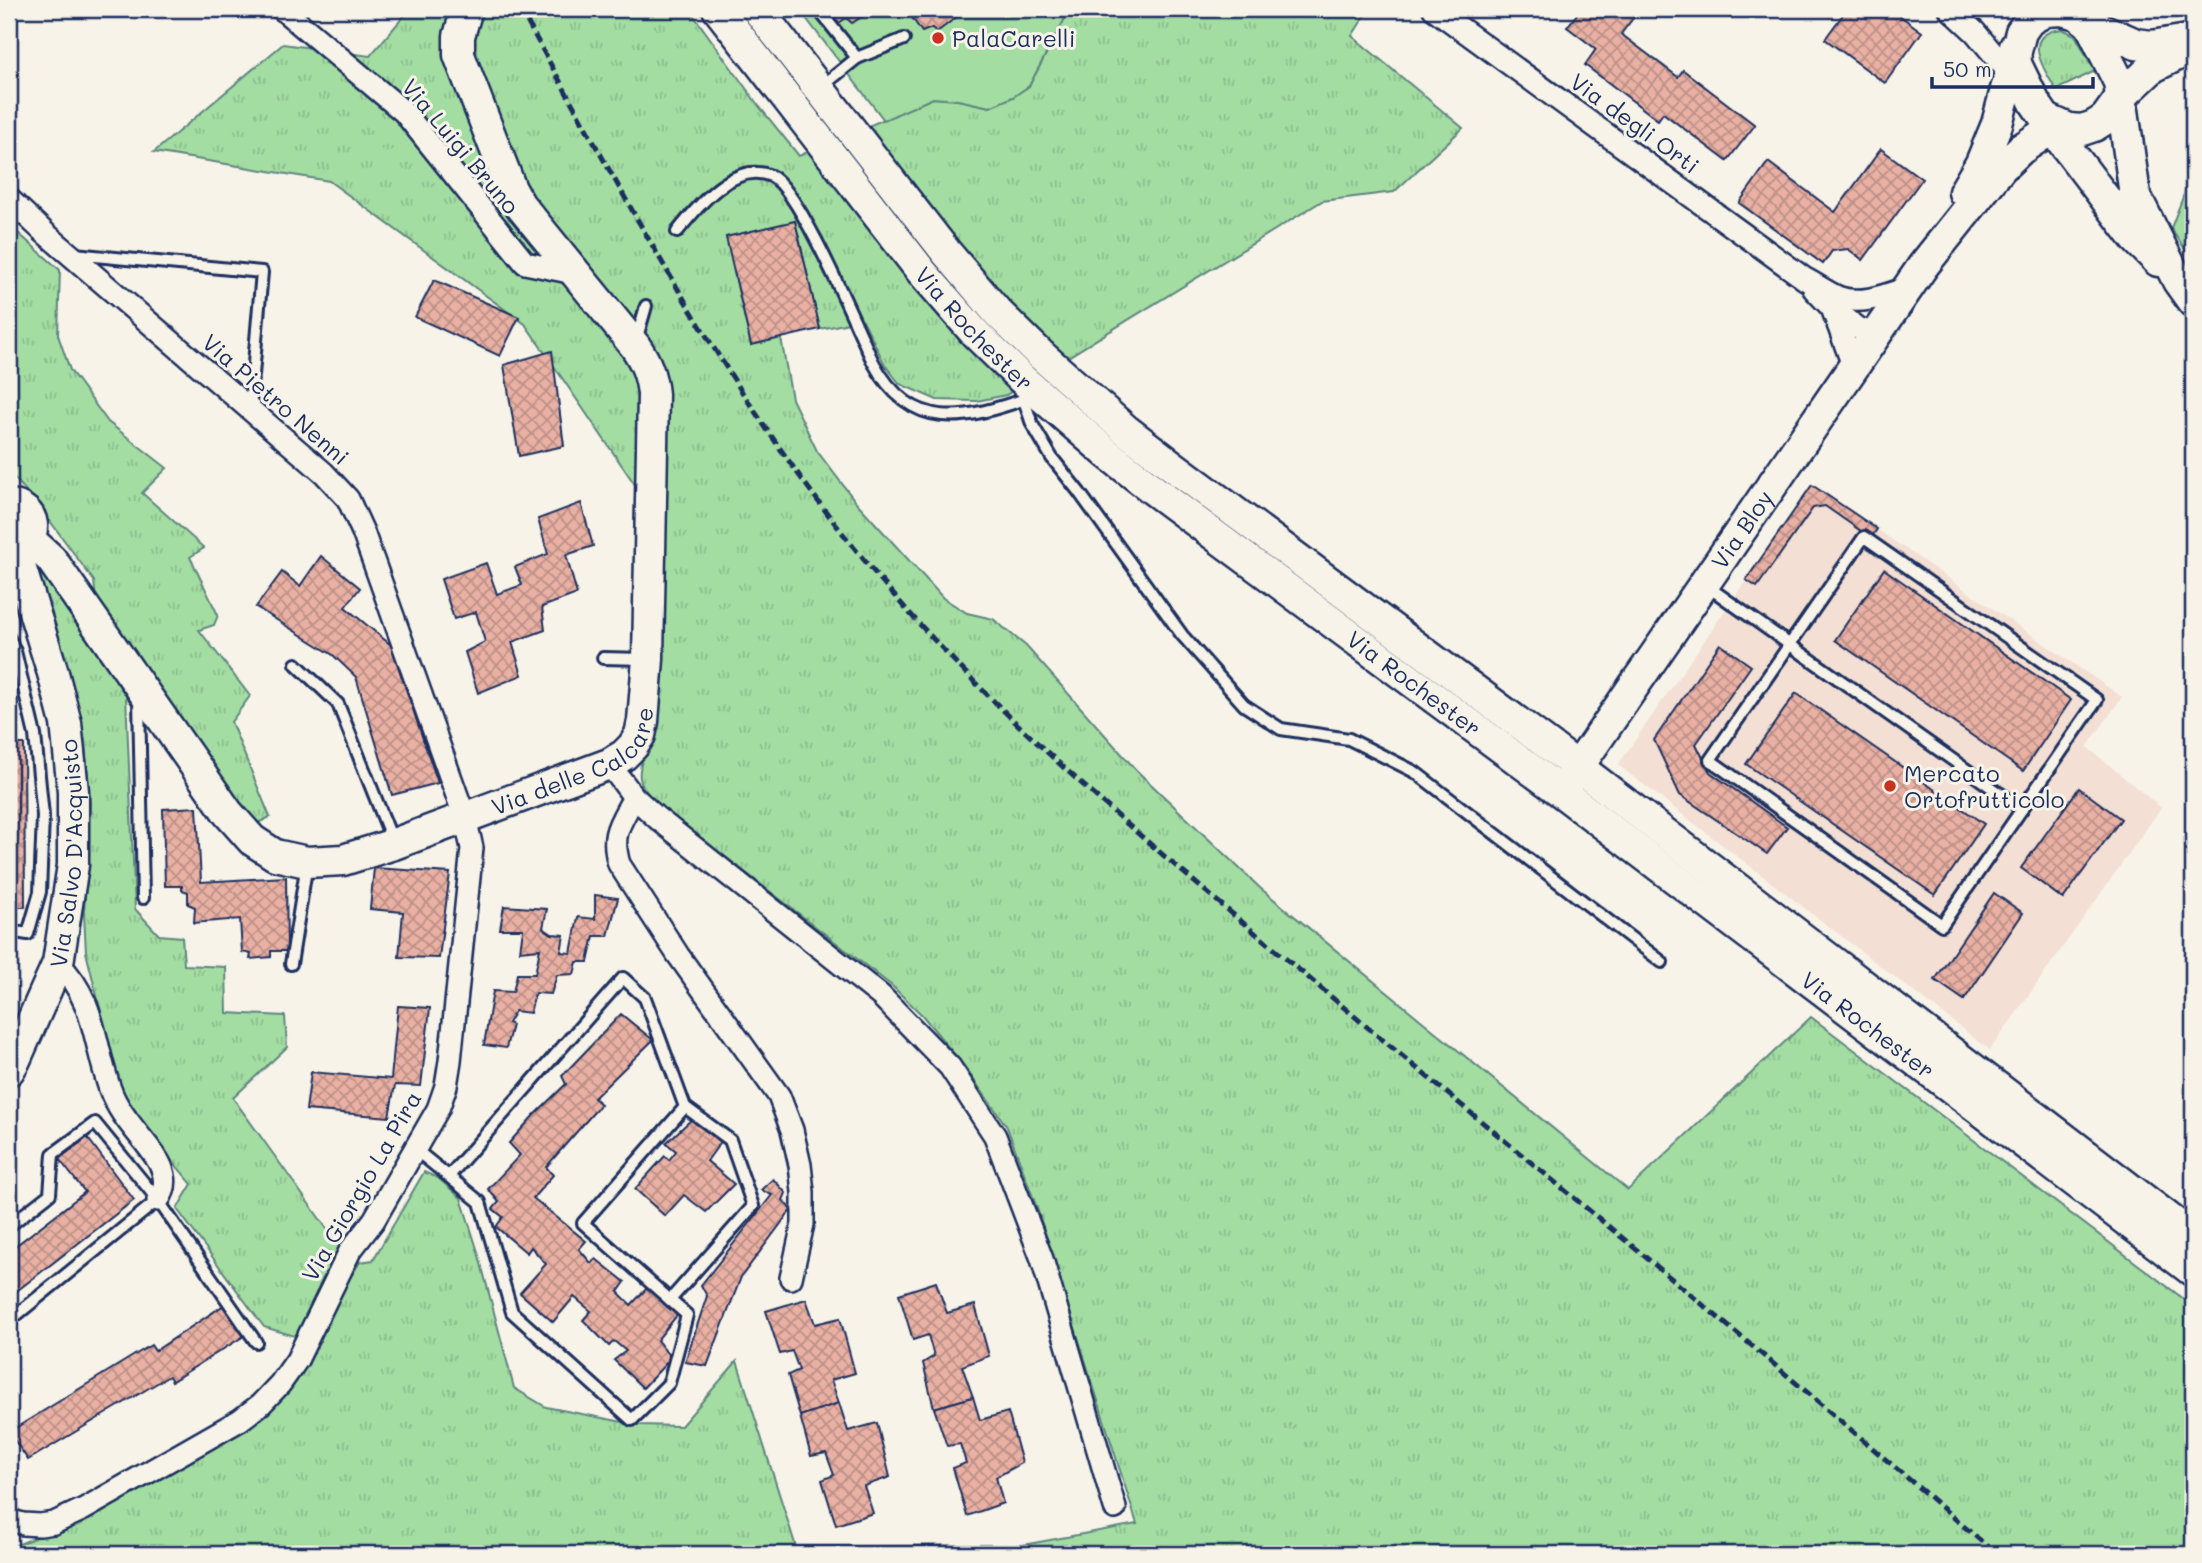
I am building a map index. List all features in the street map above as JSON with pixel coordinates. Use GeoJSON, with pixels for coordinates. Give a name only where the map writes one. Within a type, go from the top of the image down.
{"type":"FeatureCollection","features":[{"type":"Feature","properties":{"kind":"main road","name":"Via delle Calcare"},"geometry":{"type":"LineString","coordinates":[[17,546],[51,559],[228,813],[252,840],[275,855],[307,862],[343,860],[394,845],[608,764],[624,755],[640,734],[648,659],[653,394],[651,375],[635,346],[529,219],[511,189],[459,55],[459,36],[467,9]]}},
{"type":"Feature","properties":{"kind":"main road","name":"Via Rochester"},"geometry":{"type":"LineString","coordinates":[[718,9],[922,272],[1032,397],[1560,791],[2193,1271]]}},
{"type":"Feature","properties":{"kind":"main road","name":"Via Rochester"},"geometry":{"type":"LineString","coordinates":[[757,9],[946,252],[997,312],[1042,356],[1128,430],[1578,767],[2193,1237]]}},
{"type":"Feature","properties":{"kind":"main road"},"geometry":{"type":"LineString","coordinates":[[1915,277],[1981,163],[1997,124],[2021,32],[2034,12],[2062,10],[2077,14],[2096,21],[2136,44],[2152,46],[2193,40]]}},
{"type":"Feature","properties":{"kind":"main road"},"geometry":{"type":"LineString","coordinates":[[2096,21],[2117,90],[2135,195],[2186,291]]}},
{"type":"Feature","properties":{"kind":"main road"},"geometry":{"type":"LineString","coordinates":[[2051,120],[2082,130],[2094,126],[2105,119],[2117,90],[2193,47]]}},
{"type":"Feature","properties":{"kind":"main road"},"geometry":{"type":"LineString","coordinates":[[2012,60],[2051,120],[2136,239],[2186,291]]}},
{"type":"Feature","properties":{"kind":"main road"},"geometry":{"type":"LineString","coordinates":[[1915,277],[2001,168],[2021,149],[2042,135],[2051,120]]}},
{"type":"Feature","properties":{"kind":"main road","name":"Via Bloy"},"geometry":{"type":"LineString","coordinates":[[1560,791],[1705,585],[1915,277]]}},
{"type":"Feature","properties":{"kind":"main road","name":"Via Salvo D'Acquisto"},"geometry":{"type":"LineString","coordinates":[[9,1070],[58,963],[74,865],[74,791],[66,723],[17,546],[32,530],[31,521],[27,512],[12,503]]}},
{"type":"Feature","properties":{"kind":"street","name":"Via Luigi Bruno"},"geometry":{"type":"LineString","coordinates":[[282,9],[404,112],[525,263],[574,273]]}},
{"type":"Feature","properties":{"kind":"street","name":"Via degli Orti"},"geometry":{"type":"LineString","coordinates":[[1434,9],[1805,279],[1836,303],[1858,328],[1876,335]]}},
{"type":"Feature","properties":{"kind":"street"},"geometry":{"type":"LineString","coordinates":[[1950,9],[2012,60]]}},
{"type":"Feature","properties":{"kind":"street","name":"Via Pietro Nenni"},"geometry":{"type":"LineString","coordinates":[[9,199],[324,473],[348,499],[363,532],[465,818]]}},
{"type":"Feature","properties":{"kind":"street"},"geometry":{"type":"LineString","coordinates":[[1854,368],[1836,303],[1880,297],[1915,277]]}},
{"type":"Feature","properties":{"kind":"street"},"geometry":{"type":"LineString","coordinates":[[608,764],[634,797],[657,818],[881,996],[950,1067],[995,1136],[1042,1259],[1115,1508]]}},
{"type":"Feature","properties":{"kind":"street"},"geometry":{"type":"LineString","coordinates":[[634,797],[616,832],[615,848],[620,864],[678,954],[779,1096],[792,1130],[800,1165],[803,1224],[791,1278]]}},
{"type":"Feature","properties":{"kind":"street","name":"Via Giorgio La Pira"},"geometry":{"type":"LineString","coordinates":[[9,1520],[23,1524],[54,1523],[84,1509],[240,1420],[261,1404],[280,1384],[297,1360],[350,1251],[374,1220],[416,1150],[438,1109],[446,1086],[472,862],[472,848],[465,818]]}},
{"type":"Feature","properties":{"kind":"street"},"geometry":{"type":"LineString","coordinates":[[58,963],[72,977],[83,996],[111,1092],[128,1122],[156,1157],[163,1171],[164,1192],[158,1200]]}},
{"type":"Feature","properties":{"kind":"lane"},"geometry":{"type":"LineString","coordinates":[[818,9],[857,58]]}},
{"type":"Feature","properties":{"kind":"lane"},"geometry":{"type":"LineString","coordinates":[[819,89],[857,58],[904,39]]}},
{"type":"Feature","properties":{"kind":"lane"},"geometry":{"type":"LineString","coordinates":[[677,232],[695,209],[716,189],[737,176],[754,172],[772,176],[785,186],[803,214],[884,383],[900,399],[921,410],[945,416],[970,415],[1032,397],[1032,424],[1052,458],[1182,635],[1244,705],[1281,729],[1349,740],[1415,772],[1662,962]]}},
{"type":"Feature","properties":{"kind":"lane"},"geometry":{"type":"LineString","coordinates":[[68,253],[262,272],[250,409]]}},
{"type":"Feature","properties":{"kind":"lane"},"geometry":{"type":"LineString","coordinates":[[635,346],[646,306]]}},
{"type":"Feature","properties":{"kind":"lane"},"geometry":{"type":"LineString","coordinates":[[1864,537],[2097,700],[1942,925],[1710,760],[1790,646],[1864,537]]}},
{"type":"Feature","properties":{"kind":"lane"},"geometry":{"type":"LineString","coordinates":[[1705,585],[2022,809]]}},
{"type":"Feature","properties":{"kind":"lane"},"geometry":{"type":"LineString","coordinates":[[9,638],[15,652],[35,735],[43,816],[40,892],[28,934],[9,931]]}},
{"type":"Feature","properties":{"kind":"lane"},"geometry":{"type":"LineString","coordinates":[[603,658],[648,659]]}},
{"type":"Feature","properties":{"kind":"lane"},"geometry":{"type":"LineString","coordinates":[[296,664],[338,704],[394,845]]}},
{"type":"Feature","properties":{"kind":"lane"},"geometry":{"type":"LineString","coordinates":[[138,684],[143,898]]}},
{"type":"Feature","properties":{"kind":"lane"},"geometry":{"type":"LineString","coordinates":[[291,964],[307,862]]}},
{"type":"Feature","properties":{"kind":"lane"},"geometry":{"type":"LineString","coordinates":[[449,1175],[623,978],[645,998],[685,1107],[730,1140],[753,1206],[670,1300]]}},
{"type":"Feature","properties":{"kind":"lane"},"geometry":{"type":"LineString","coordinates":[[416,1150],[480,1202],[512,1312],[632,1420],[668,1383],[687,1315],[583,1223],[685,1107]]}},
{"type":"Feature","properties":{"kind":"lane"},"geometry":{"type":"LineString","coordinates":[[9,1226],[50,1194],[53,1154],[95,1123],[158,1200],[256,1342]]}},
{"type":"Feature","properties":{"kind":"lane"},"geometry":{"type":"LineString","coordinates":[[9,1321],[158,1200]]}},
{"type":"Feature","properties":{"kind":"shaded area","name":"Mercato Ortofrutticolo"},"geometry":{"type":"Polygon","coordinates":[[[1812,485],[2122,697],[2087,747],[2161,808],[1990,1050],[1618,765],[1812,485]]]}},
{"type":"Feature","properties":{"kind":"green space"},"geometry":{"type":"Polygon","coordinates":[[[410,9],[689,9],[758,105],[799,156],[839,138],[737,9],[742,9],[843,137],[933,98],[990,107],[1029,86],[1070,9],[1369,9],[1352,36],[1463,128],[1394,192],[1322,201],[1006,395],[977,401],[937,400],[900,384],[885,365],[863,320],[820,329],[795,221],[726,237],[751,345],[781,338],[792,399],[817,451],[856,502],[943,598],[967,613],[993,619],[1026,646],[1136,770],[1260,888],[1628,1190],[1811,1017],[2193,1306],[2193,1554],[9,1554],[9,1548],[49,1532],[225,1437],[307,1360],[346,1284],[360,1262],[373,1260],[424,1172],[438,1178],[461,1198],[514,1388],[546,1407],[638,1425],[681,1426],[737,1361],[796,1547],[1023,1545],[1137,1524],[1037,1208],[1007,1127],[965,1067],[922,1015],[892,986],[661,807],[642,785],[640,772],[647,744],[662,524],[525,324],[329,181],[154,152],[283,44],[370,56],[410,9]]]}},
{"type":"Feature","properties":{"kind":"green space","name":"PalaCarelli"},"geometry":{"type":"Polygon","coordinates":[[[799,9],[1070,9],[1029,86],[1013,97],[990,107],[933,98],[884,120],[799,9]]]}},
{"type":"Feature","properties":{"kind":"green space"},"geometry":{"type":"Polygon","coordinates":[[[2062,29],[2075,35],[2095,71],[2056,90],[2041,62],[2038,44],[2049,32],[2062,29]]]}},
{"type":"Feature","properties":{"kind":"green space"},"geometry":{"type":"Polygon","coordinates":[[[2193,171],[2193,261],[2171,228],[2193,171]]]}},
{"type":"Feature","properties":{"kind":"green space"},"geometry":{"type":"Polygon","coordinates":[[[9,221],[17,232],[60,270],[58,335],[70,370],[108,422],[167,468],[142,493],[204,548],[190,557],[218,615],[214,625],[199,630],[250,696],[231,722],[270,817],[252,826],[96,600],[94,581],[36,502],[9,472],[9,221]]]}},
{"type":"Feature","properties":{"kind":"green space"},"geometry":{"type":"Polygon","coordinates":[[[44,573],[56,585],[126,695],[135,909],[159,935],[182,937],[184,965],[226,967],[227,1013],[285,1016],[287,1047],[233,1098],[340,1247],[298,1337],[264,1327],[177,1209],[192,1184],[155,1141],[120,1087],[86,952],[84,914],[90,804],[85,741],[65,663],[36,574],[44,573]]]}},
{"type":"Feature","properties":{"kind":"building"},"geometry":{"type":"Polygon","coordinates":[[[828,9],[874,9],[852,23],[846,18],[839,23],[828,9]]]}},
{"type":"Feature","properties":{"kind":"building"},"geometry":{"type":"Polygon","coordinates":[[[883,9],[967,9],[937,32],[932,28],[922,32],[908,12],[883,9]]]}},
{"type":"Feature","properties":{"kind":"building"},"geometry":{"type":"Polygon","coordinates":[[[1581,9],[1640,9],[1621,34],[1678,77],[1683,70],[1755,125],[1727,161],[1663,113],[1658,120],[1585,65],[1596,49],[1567,27],[1581,9]]]}},
{"type":"Feature","properties":{"kind":"building"},"geometry":{"type":"Polygon","coordinates":[[[1847,9],[1891,9],[1922,32],[1885,83],[1825,39],[1847,9]]]}},
{"type":"Feature","properties":{"kind":"building"},"geometry":{"type":"Polygon","coordinates":[[[1881,149],[1922,179],[1863,260],[1848,249],[1832,251],[1823,264],[1739,203],[1768,162],[1835,212],[1881,149]]]}},
{"type":"Feature","properties":{"kind":"building"},"geometry":{"type":"Polygon","coordinates":[[[795,221],[820,329],[751,345],[726,237],[795,221]]]}},
{"type":"Feature","properties":{"kind":"building"},"geometry":{"type":"Polygon","coordinates":[[[434,280],[519,317],[500,356],[415,317],[434,280]]]}},
{"type":"Feature","properties":{"kind":"building"},"geometry":{"type":"Polygon","coordinates":[[[552,351],[564,446],[519,456],[504,365],[552,351]]]}},
{"type":"Feature","properties":{"kind":"building"},"geometry":{"type":"Polygon","coordinates":[[[1812,485],[1877,529],[1871,538],[1825,506],[1813,508],[1757,587],[1746,580],[1812,485]]]}},
{"type":"Feature","properties":{"kind":"building"},"geometry":{"type":"Polygon","coordinates":[[[581,503],[593,546],[566,555],[577,594],[542,607],[545,630],[512,642],[522,675],[478,693],[465,652],[485,642],[476,612],[454,619],[441,579],[486,563],[497,594],[522,585],[515,567],[548,554],[538,519],[581,503]]]}},
{"type":"Feature","properties":{"kind":"building"},"geometry":{"type":"Polygon","coordinates":[[[321,556],[360,588],[345,607],[391,645],[438,783],[392,795],[356,677],[333,655],[256,607],[282,572],[300,586],[321,556]]]}},
{"type":"Feature","properties":{"kind":"building"},"geometry":{"type":"Polygon","coordinates":[[[1884,569],[2071,700],[2023,771],[1835,640],[1884,569]]]}},
{"type":"Feature","properties":{"kind":"building"},"geometry":{"type":"Polygon","coordinates":[[[1720,644],[1751,666],[1696,744],[1710,772],[1787,827],[1767,854],[1680,795],[1654,740],[1720,644]]]}},
{"type":"Feature","properties":{"kind":"building"},"geometry":{"type":"Polygon","coordinates":[[[1796,693],[1984,824],[1935,895],[1746,764],[1796,693]]]}},
{"type":"Feature","properties":{"kind":"building"},"geometry":{"type":"Polygon","coordinates":[[[9,744],[24,744],[25,907],[9,907],[9,744]]]}},
{"type":"Feature","properties":{"kind":"building"},"geometry":{"type":"Polygon","coordinates":[[[2079,788],[2121,819],[2063,899],[2021,868],[2079,788]]]}},
{"type":"Feature","properties":{"kind":"building"},"geometry":{"type":"Polygon","coordinates":[[[197,807],[201,882],[286,877],[287,951],[271,951],[271,957],[250,959],[251,954],[242,952],[240,919],[194,923],[195,907],[188,904],[188,892],[182,890],[182,886],[165,886],[163,809],[197,807]]]}},
{"type":"Feature","properties":{"kind":"building"},"geometry":{"type":"Polygon","coordinates":[[[374,868],[450,873],[439,958],[399,957],[403,912],[370,909],[374,868]]]}},
{"type":"Feature","properties":{"kind":"building"},"geometry":{"type":"Polygon","coordinates":[[[1994,893],[2023,913],[1964,1000],[1935,980],[1994,893]]]}},
{"type":"Feature","properties":{"kind":"building"},"geometry":{"type":"Polygon","coordinates":[[[595,895],[618,898],[608,936],[594,936],[588,962],[577,962],[574,974],[557,975],[551,994],[535,993],[530,1013],[515,1011],[508,1023],[512,1025],[506,1048],[484,1045],[493,991],[513,992],[517,974],[535,974],[540,949],[520,951],[523,929],[500,929],[504,906],[547,909],[543,928],[552,934],[564,935],[561,952],[571,953],[578,917],[595,919],[595,895]]]}},
{"type":"Feature","properties":{"kind":"building"},"geometry":{"type":"Polygon","coordinates":[[[398,1006],[430,1008],[421,1086],[395,1085],[389,1117],[306,1110],[311,1072],[391,1079],[398,1006]]]}},
{"type":"Feature","properties":{"kind":"building"},"geometry":{"type":"Polygon","coordinates":[[[621,1014],[653,1040],[594,1098],[601,1104],[546,1167],[553,1175],[533,1198],[586,1241],[579,1249],[591,1263],[596,1259],[625,1282],[618,1292],[631,1305],[648,1287],[679,1313],[657,1340],[671,1358],[643,1388],[614,1360],[626,1351],[614,1341],[609,1346],[583,1320],[591,1311],[574,1297],[553,1322],[520,1293],[546,1264],[531,1247],[527,1253],[496,1227],[503,1217],[493,1209],[499,1202],[488,1189],[520,1155],[509,1143],[566,1084],[562,1076],[621,1014]]]}},
{"type":"Feature","properties":{"kind":"building"},"geometry":{"type":"Polygon","coordinates":[[[693,1118],[722,1140],[707,1161],[734,1184],[706,1212],[684,1195],[665,1216],[635,1189],[665,1156],[669,1160],[676,1151],[666,1143],[693,1118]]]}},
{"type":"Feature","properties":{"kind":"building"},"geometry":{"type":"Polygon","coordinates":[[[87,1137],[134,1200],[9,1297],[9,1251],[85,1192],[59,1159],[87,1137]]]}},
{"type":"Feature","properties":{"kind":"building"},"geometry":{"type":"Polygon","coordinates":[[[773,1179],[786,1193],[783,1200],[791,1210],[741,1277],[707,1366],[685,1362],[707,1296],[701,1285],[772,1195],[761,1190],[773,1179]]]}},
{"type":"Feature","properties":{"kind":"building"},"geometry":{"type":"Polygon","coordinates":[[[936,1282],[947,1313],[975,1305],[989,1356],[962,1366],[973,1397],[934,1408],[923,1363],[934,1356],[928,1335],[913,1340],[899,1294],[936,1282]]]}},
{"type":"Feature","properties":{"kind":"building"},"geometry":{"type":"Polygon","coordinates":[[[806,1299],[815,1324],[840,1318],[855,1373],[831,1380],[839,1403],[800,1416],[788,1375],[799,1370],[792,1351],[780,1354],[766,1311],[806,1299]]]}},
{"type":"Feature","properties":{"kind":"building"},"geometry":{"type":"Polygon","coordinates":[[[224,1305],[244,1336],[172,1381],[169,1376],[28,1460],[9,1432],[151,1345],[155,1351],[224,1305]]]}},
{"type":"Feature","properties":{"kind":"building"},"geometry":{"type":"Polygon","coordinates":[[[973,1397],[980,1420],[1008,1412],[1022,1463],[996,1477],[1003,1503],[967,1516],[953,1468],[966,1463],[960,1444],[947,1446],[934,1408],[973,1397]]]}},
{"type":"Feature","properties":{"kind":"building"},"geometry":{"type":"Polygon","coordinates":[[[839,1403],[848,1431],[877,1423],[890,1477],[864,1486],[873,1513],[836,1525],[822,1480],[834,1475],[826,1453],[811,1456],[800,1416],[839,1403]]]}},
{"type":"Feature","properties":{"kind":"railway"},"geometry":{"type":"LineString","coordinates":[[520,9],[647,236],[737,384],[837,526],[941,647],[1045,750],[1155,848],[1751,1345],[1996,1554]]}},
{"type":"Feature","properties":{"kind":"place","name":"PalaCarelli"},"geometry":{"type":"Point","coordinates":[938,38]}},
{"type":"Feature","properties":{"kind":"place","name":"Mercato Ortofrutticolo"},"geometry":{"type":"Point","coordinates":[1890,786]}}]}
